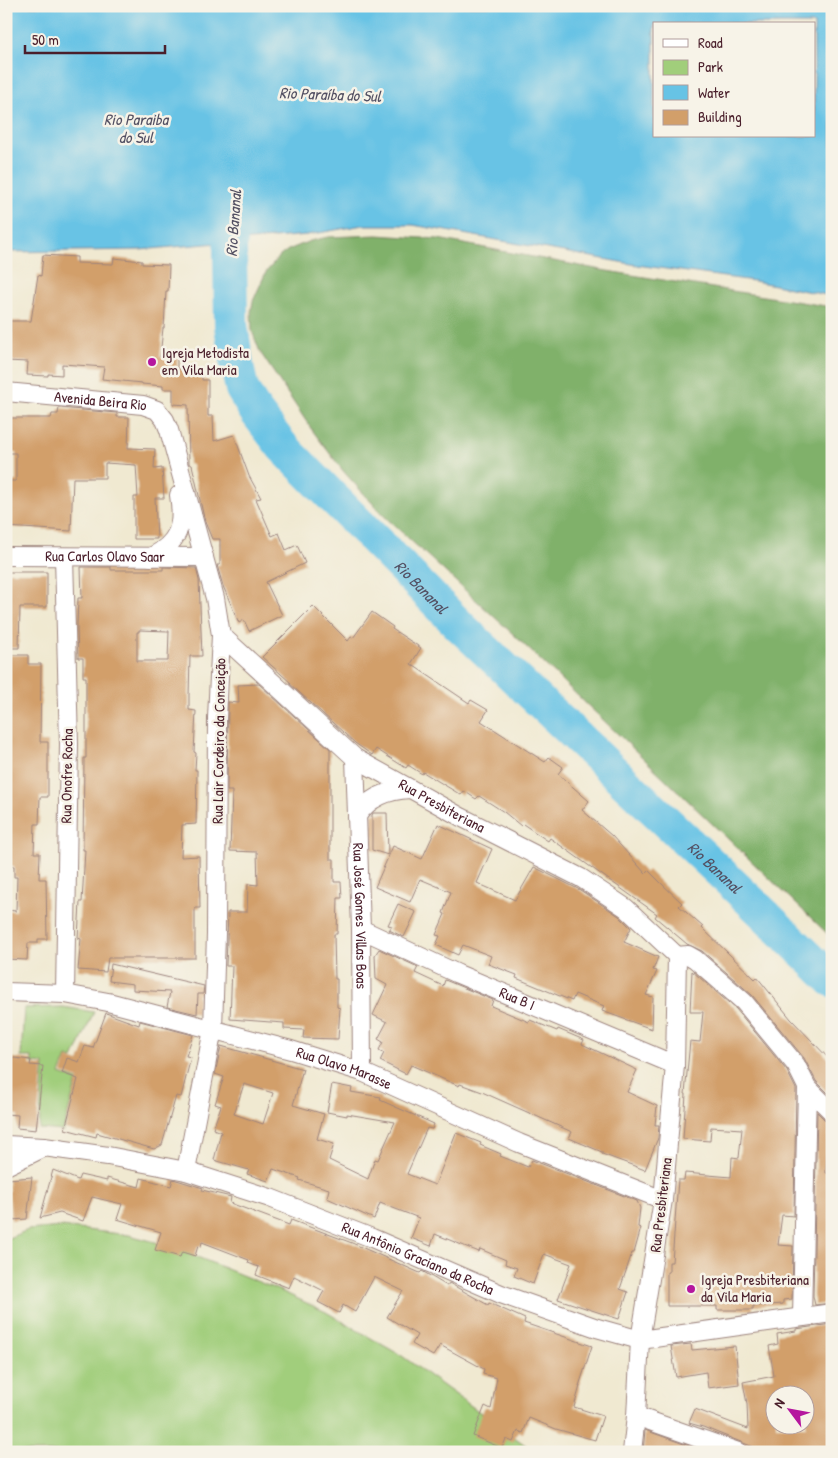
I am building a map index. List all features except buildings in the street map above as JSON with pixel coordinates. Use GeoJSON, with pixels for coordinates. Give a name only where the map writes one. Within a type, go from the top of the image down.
{"type":"FeatureCollection","features":[{"type":"Feature","properties":{"kind":"street","name":"Avenida Beira Rio"},"geometry":{"type":"LineString","coordinates":[[6,392],[100,400],[151,407],[157,410],[165,420],[172,443]]}},
{"type":"Feature","properties":{"kind":"street"},"geometry":{"type":"LineString","coordinates":[[150,557],[162,551],[170,544],[181,520],[181,505],[172,443]]}},
{"type":"Feature","properties":{"kind":"street","name":"Rua Lair Cordeiro da Conceição"},"geometry":{"type":"LineString","coordinates":[[172,443],[215,598],[220,635],[217,718],[216,934],[213,1029],[186,1171]]}},
{"type":"Feature","properties":{"kind":"street","name":"Rua Carlos Olavo Saar"},"geometry":{"type":"LineString","coordinates":[[6,556],[204,557]]}},
{"type":"Feature","properties":{"kind":"street","name":"Rua Onofre Rocha"},"geometry":{"type":"LineString","coordinates":[[64,557],[69,744],[64,994]]}},
{"type":"Feature","properties":{"kind":"street","name":"Rua Presbiteriana"},"geometry":{"type":"LineString","coordinates":[[220,635],[355,758],[460,817],[582,878],[626,908],[677,956],[675,1066],[663,1200],[640,1340],[632,1452]]}},
{"type":"Feature","properties":{"kind":"street","name":"Rua José Gomes Villas Boas"},"geometry":{"type":"LineString","coordinates":[[355,758],[361,929],[362,1072]]}},
{"type":"Feature","properties":{"kind":"street"},"geometry":{"type":"LineString","coordinates":[[357,816],[365,804],[379,796],[410,789]]}},
{"type":"Feature","properties":{"kind":"street","name":"Rua B I"},"geometry":{"type":"LineString","coordinates":[[361,929],[467,978],[675,1066]]}},
{"type":"Feature","properties":{"kind":"street","name":"Rua Presbiteriana"},"geometry":{"type":"LineString","coordinates":[[677,956],[688,955],[695,959],[744,1002],[796,1065],[807,1087]]}},
{"type":"Feature","properties":{"kind":"street","name":"Rua Olavo Marasse"},"geometry":{"type":"LineString","coordinates":[[6,992],[64,994],[108,1002],[291,1050],[362,1072],[519,1143],[663,1200]]}},
{"type":"Feature","properties":{"kind":"street"},"geometry":{"type":"LineString","coordinates":[[807,1087],[832,1112]]}},
{"type":"Feature","properties":{"kind":"street"},"geometry":{"type":"LineString","coordinates":[[802,1318],[807,1087]]}},
{"type":"Feature","properties":{"kind":"street","name":"Rua Antônio Graciano da Rocha"},"geometry":{"type":"LineString","coordinates":[[6,1145],[44,1147],[108,1156],[186,1171],[270,1198],[372,1238],[501,1294],[597,1328],[640,1340],[832,1313]]}},
{"type":"Feature","properties":{"kind":"street"},"geometry":{"type":"LineString","coordinates":[[6,1166],[44,1147]]}},
{"type":"Feature","properties":{"kind":"street"},"geometry":{"type":"LineString","coordinates":[[636,1416],[738,1452]]}},
{"type":"Feature","properties":{"kind":"green space"},"geometry":{"type":"Polygon","coordinates":[[[377,235],[438,239],[607,271],[832,307],[832,938],[514,635],[383,515],[344,472],[312,430],[260,352],[252,331],[251,312],[253,301],[266,272],[280,256],[288,250],[310,241],[328,237],[377,235]]]}},
{"type":"Feature","properties":{"kind":"green space"},"geometry":{"type":"Polygon","coordinates":[[[63,1007],[94,1012],[73,1059],[67,1057],[60,1074],[77,1080],[63,1131],[39,1129],[44,1064],[32,1063],[32,1057],[21,1057],[24,1008],[63,1007]]]}},
{"type":"Feature","properties":{"kind":"green space"},"geometry":{"type":"Polygon","coordinates":[[[61,1227],[129,1235],[170,1246],[281,1291],[326,1312],[402,1356],[535,1452],[6,1452],[6,1239],[28,1230],[61,1227]]]}},
{"type":"Feature","properties":{"kind":"water","name":"Rio Paraiba do Sul"},"geometry":{"type":"Polygon","coordinates":[[[6,6],[832,6],[832,296],[754,281],[637,265],[413,225],[363,225],[307,235],[139,250],[6,252],[6,6]]]}},
{"type":"Feature","properties":{"kind":"waterway","name":"Rio Bananal"},"geometry":{"type":"LineString","coordinates":[[235,196],[230,249],[231,325],[242,389],[256,412],[282,446],[461,627],[832,980]]}},
{"type":"Feature","properties":{"kind":"place","name":"Igreja Metodista em Vila Maria"},"geometry":{"type":"Point","coordinates":[152,362]}},
{"type":"Feature","properties":{"kind":"place","name":"Igreja Presbiteriana da Vila Maria"},"geometry":{"type":"Point","coordinates":[691,1289]}},
{"type":"Feature","properties":{"kind":"water label","name":"Rio Paraíba do Sul"},"geometry":{"type":"Point","coordinates":[330,94]}}]}
